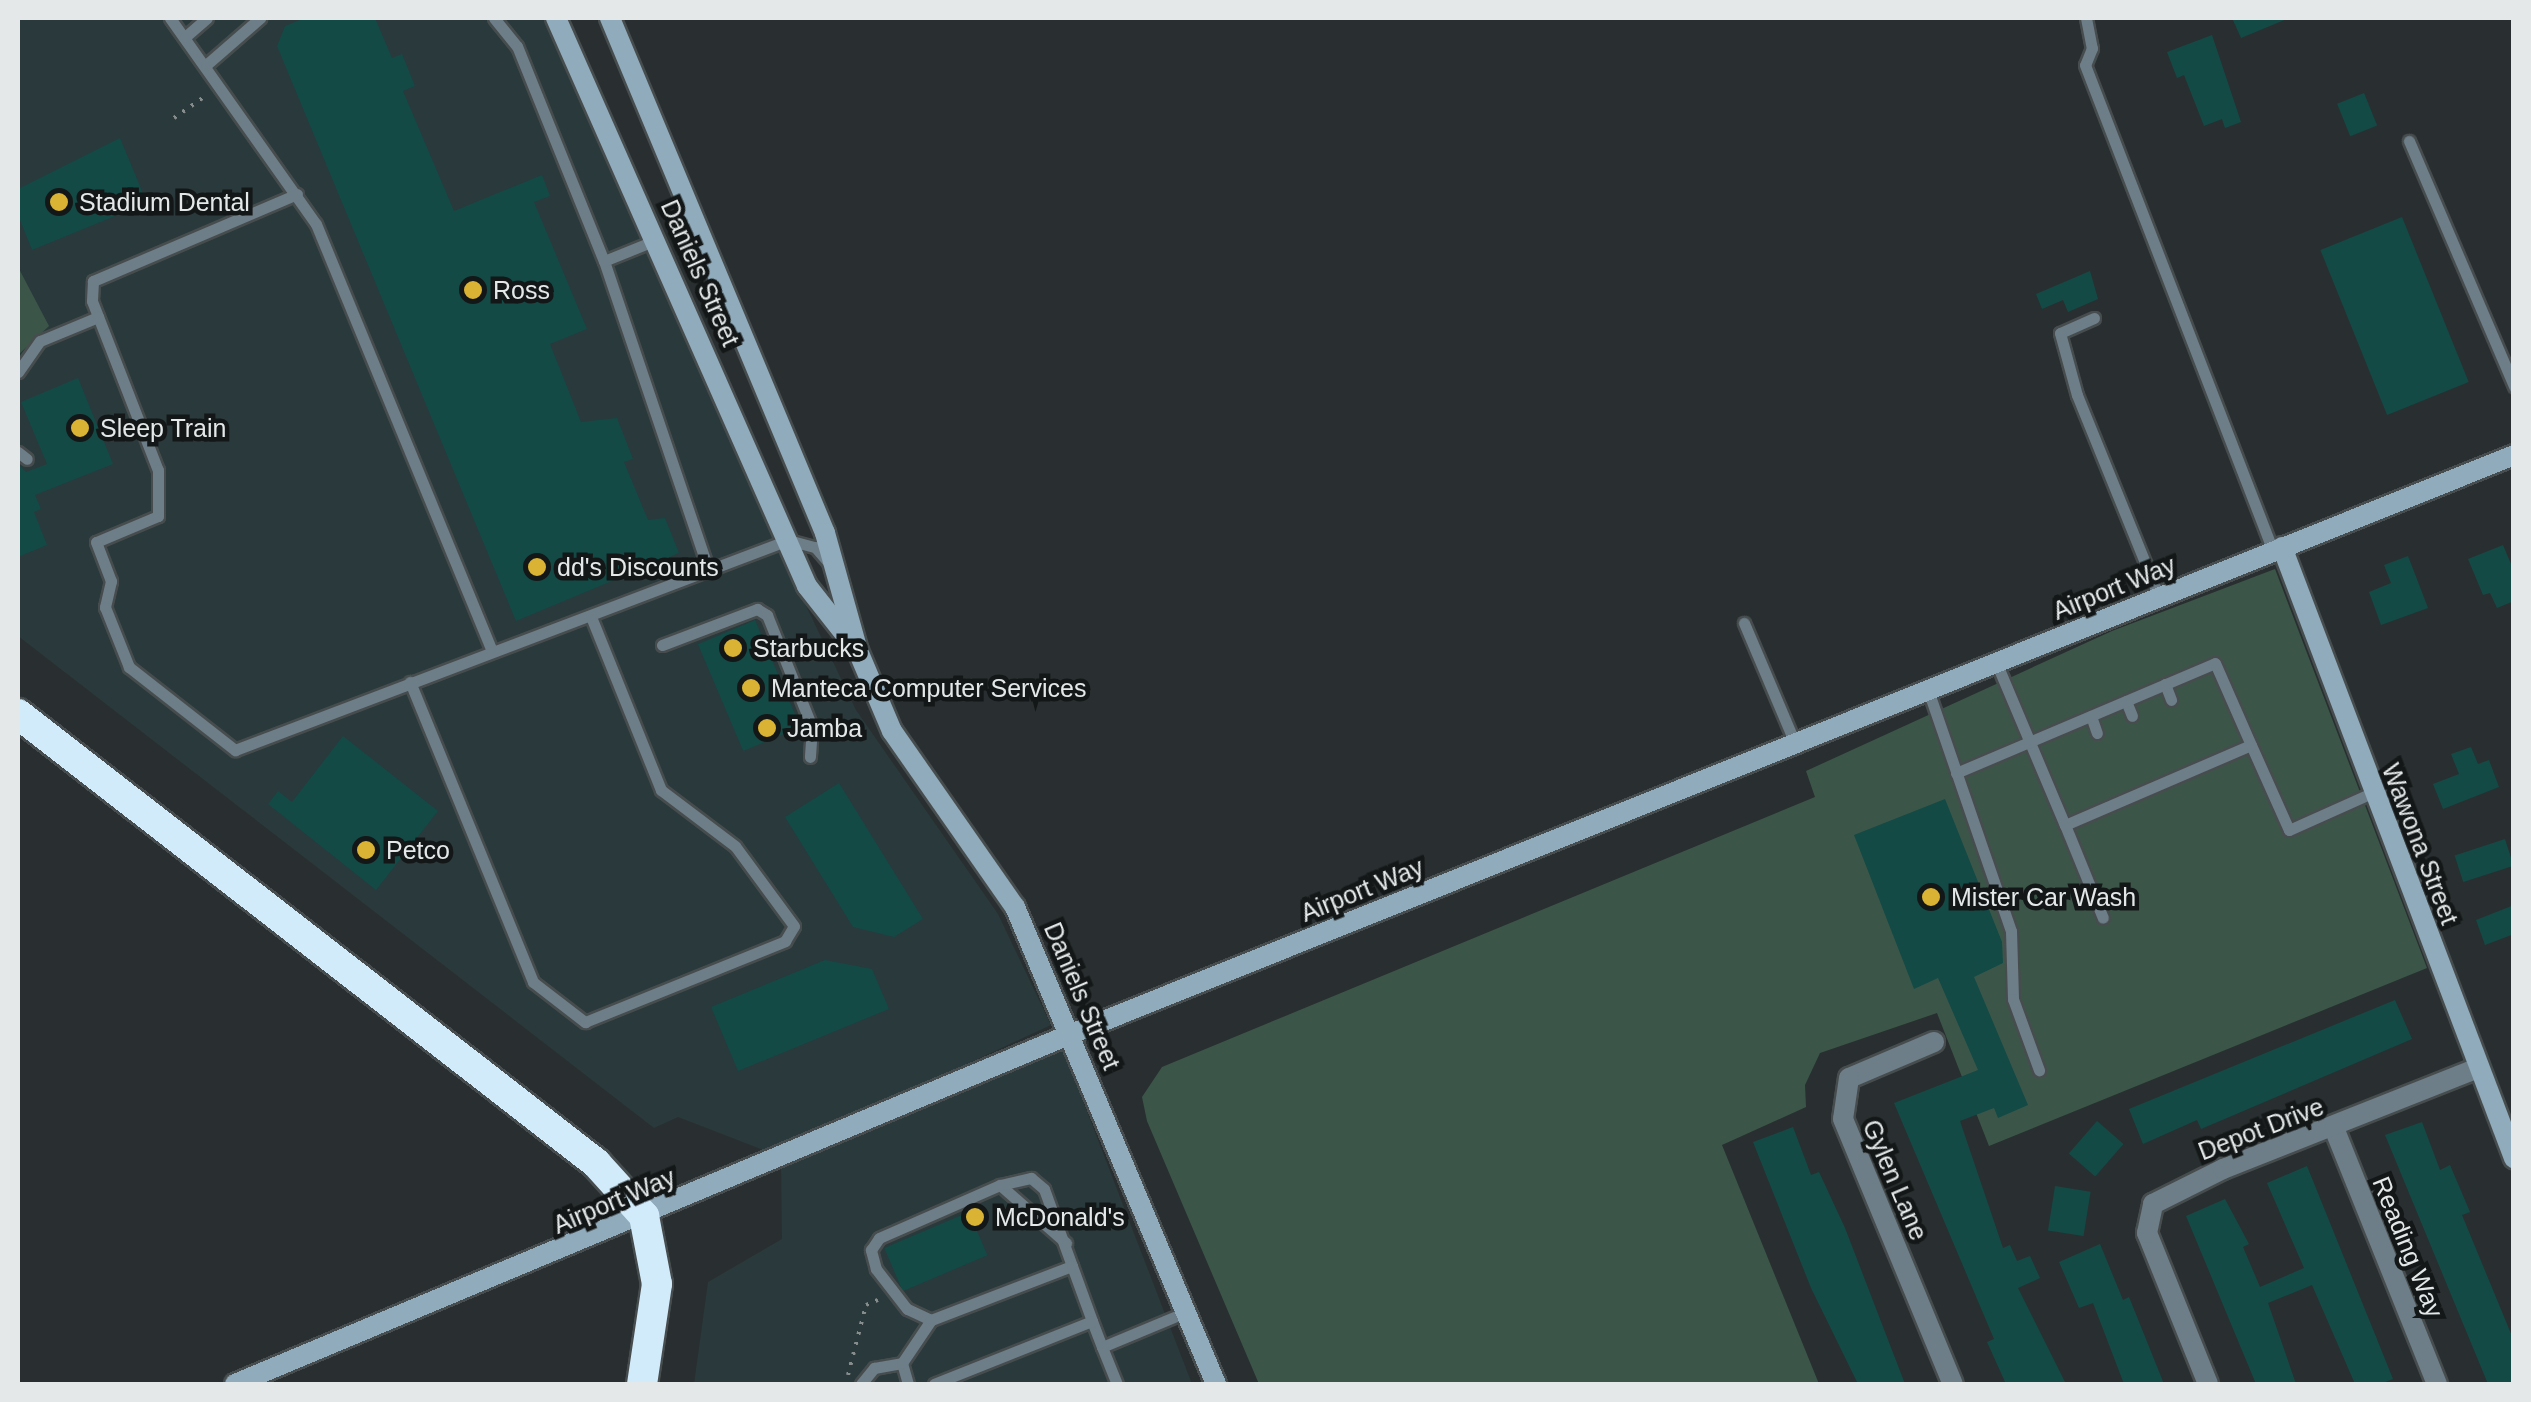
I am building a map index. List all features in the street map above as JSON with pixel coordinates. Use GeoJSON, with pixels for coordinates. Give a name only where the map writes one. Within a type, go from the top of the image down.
{"type":"FeatureCollection","features":[{"type":"Feature","properties":{"kind":"highway"},"geometry":{"type":"LineString","coordinates":[[18,714],[596,1163],[644,1216],[657,1284],[642,1384]]}},
{"type":"Feature","properties":{"kind":"main road","name":"Daniels Street"},"geometry":{"type":"LineString","coordinates":[[556,18],[658,239],[807,586],[858,651]]}},
{"type":"Feature","properties":{"kind":"main road","name":"Daniels Street"},"geometry":{"type":"LineString","coordinates":[[610,18],[836,572],[858,651],[892,731],[1016,907],[1216,1384]]}},
{"type":"Feature","properties":{"kind":"main road","name":"Airport Way"},"geometry":{"type":"LineString","coordinates":[[235,1384],[1072,1034],[2514,455]]}},
{"type":"Feature","properties":{"kind":"main road","name":"Wawona Street"},"geometry":{"type":"LineString","coordinates":[[2277,549],[2478,1068],[2509,1132],[2514,1158]]}},
{"type":"Feature","properties":{"kind":"street","name":"Gylen Lane"},"geometry":{"type":"LineString","coordinates":[[1934,1042],[1849,1078],[1843,1119],[1953,1384]]}},
{"type":"Feature","properties":{"kind":"street","name":"Depot Drive"},"geometry":{"type":"LineString","coordinates":[[2208,1384],[2147,1233],[2153,1204],[2478,1068]]}},
{"type":"Feature","properties":{"kind":"street","name":"Reading Way"},"geometry":{"type":"LineString","coordinates":[[2334,1128],[2437,1384]]}},
{"type":"Feature","properties":{"kind":"lane"},"geometry":{"type":"LineString","coordinates":[[170,18],[222,84],[316,224],[492,650]]}},
{"type":"Feature","properties":{"kind":"lane"},"geometry":{"type":"LineString","coordinates":[[185,37],[207,18]]}},
{"type":"Feature","properties":{"kind":"lane"},"geometry":{"type":"LineString","coordinates":[[206,65],[260,18]]}},
{"type":"Feature","properties":{"kind":"lane"},"geometry":{"type":"LineString","coordinates":[[494,18],[517,46],[604,261],[710,571]]}},
{"type":"Feature","properties":{"kind":"lane"},"geometry":{"type":"LineString","coordinates":[[2086,18],[2092,48],[2085,65],[2277,549]]}},
{"type":"Feature","properties":{"kind":"lane"},"geometry":{"type":"LineString","coordinates":[[2408,141],[2514,386]]}},
{"type":"Feature","properties":{"kind":"lane"},"geometry":{"type":"LineString","coordinates":[[297,194],[93,281],[98,317],[158,470],[158,516],[96,542],[111,581],[105,606],[129,666],[235,750],[788,540],[815,547],[836,572]]}},
{"type":"Feature","properties":{"kind":"lane"},"geometry":{"type":"LineString","coordinates":[[604,261],[658,239]]}},
{"type":"Feature","properties":{"kind":"lane"},"geometry":{"type":"LineString","coordinates":[[18,372],[40,341],[98,317]]}},
{"type":"Feature","properties":{"kind":"lane"},"geometry":{"type":"LineString","coordinates":[[2094,318],[2060,333],[2076,395],[2159,597]]}},
{"type":"Feature","properties":{"kind":"lane"},"geometry":{"type":"LineString","coordinates":[[662,645],[756,609],[767,614],[812,727],[810,758]]}},
{"type":"Feature","properties":{"kind":"lane"},"geometry":{"type":"LineString","coordinates":[[410,682],[533,982],[585,1022],[785,940],[794,926],[735,846],[661,790],[591,617]]}},
{"type":"Feature","properties":{"kind":"lane"},"geometry":{"type":"LineString","coordinates":[[1744,623],[1795,743]]}},
{"type":"Feature","properties":{"kind":"lane"},"geometry":{"type":"LineString","coordinates":[[1996,662],[2103,918]]}},
{"type":"Feature","properties":{"kind":"lane"},"geometry":{"type":"LineString","coordinates":[[1956,774],[2215,663],[2289,830],[2374,792]]}},
{"type":"Feature","properties":{"kind":"lane"},"geometry":{"type":"LineString","coordinates":[[2165,684],[2171,700]]}},
{"type":"Feature","properties":{"kind":"lane"},"geometry":{"type":"LineString","coordinates":[[1928,690],[2011,932],[2013,999],[2039,1070]]}},
{"type":"Feature","properties":{"kind":"lane"},"geometry":{"type":"LineString","coordinates":[[2126,702],[2132,716]]}},
{"type":"Feature","properties":{"kind":"lane"},"geometry":{"type":"LineString","coordinates":[[2091,716],[2097,733]]}},
{"type":"Feature","properties":{"kind":"lane"},"geometry":{"type":"LineString","coordinates":[[2065,825],[2122,792],[2162,784],[2251,745]]}},
{"type":"Feature","properties":{"kind":"lane"},"geometry":{"type":"LineString","coordinates":[[2193,755],[2198,768]]}},
{"type":"Feature","properties":{"kind":"lane"},"geometry":{"type":"LineString","coordinates":[[2155,769],[2162,784]]}},
{"type":"Feature","properties":{"kind":"lane"},"geometry":{"type":"LineString","coordinates":[[931,1320],[907,1309],[876,1269],[871,1250],[879,1238],[1000,1185],[1031,1178],[1044,1188],[1118,1384]]}},
{"type":"Feature","properties":{"kind":"lane"},"geometry":{"type":"LineString","coordinates":[[1000,1185],[1066,1243]]}},
{"type":"Feature","properties":{"kind":"lane"},"geometry":{"type":"LineString","coordinates":[[861,1384],[874,1368],[902,1363],[931,1320],[1072,1266]]}},
{"type":"Feature","properties":{"kind":"lane"},"geometry":{"type":"LineString","coordinates":[[1102,1347],[1186,1312]]}},
{"type":"Feature","properties":{"kind":"lane"},"geometry":{"type":"LineString","coordinates":[[934,1384],[1092,1321]]}},
{"type":"Feature","properties":{"kind":"lane"},"geometry":{"type":"LineString","coordinates":[[902,1363],[908,1384]]}},
{"type":"Feature","properties":{"kind":"path"},"geometry":{"type":"LineString","coordinates":[[174,118],[222,84]]}},
{"type":"Feature","properties":{"kind":"path"},"geometry":{"type":"LineString","coordinates":[[846,1384],[866,1305],[894,1293]]}},
{"type":"Feature","properties":{"kind":"shaded area"},"geometry":{"type":"Polygon","coordinates":[[[18,18],[553,18],[787,566],[856,710],[998,914],[1051,1025],[774,1154],[678,1117],[654,1128],[18,636],[18,18]]]}},
{"type":"Feature","properties":{"kind":"shaded area"},"geometry":{"type":"Polygon","coordinates":[[[1063,1049],[1192,1384],[694,1384],[708,1282],[782,1239],[781,1168],[1063,1049]]]}},
{"type":"Feature","properties":{"kind":"green space"},"geometry":{"type":"Polygon","coordinates":[[[18,267],[49,326],[18,355],[18,267]]]}},
{"type":"Feature","properties":{"kind":"green space"},"geometry":{"type":"Polygon","coordinates":[[[2275,569],[2427,968],[1989,1146],[1937,1013],[1820,1053],[1805,1085],[1806,1107],[1722,1145],[1819,1384],[1259,1384],[1147,1121],[1142,1097],[1162,1067],[1815,797],[1806,771],[2112,631],[2275,569]]]}},
{"type":"Feature","properties":{"kind":"building"},"geometry":{"type":"Polygon","coordinates":[[[305,18],[375,18],[392,58],[402,54],[415,86],[403,91],[454,211],[542,175],[550,196],[534,202],[587,329],[550,344],[581,422],[617,418],[633,459],[624,462],[648,520],[665,518],[679,553],[516,621],[277,46],[285,26],[305,18]]]}},
{"type":"Feature","properties":{"kind":"building"},"geometry":{"type":"Polygon","coordinates":[[[2232,18],[2289,18],[2241,38],[2232,18]]]}},
{"type":"Feature","properties":{"kind":"building"},"geometry":{"type":"Polygon","coordinates":[[[2212,35],[2241,122],[2225,128],[2222,119],[2204,126],[2184,75],[2177,78],[2167,52],[2212,35]]]}},
{"type":"Feature","properties":{"kind":"building"},"geometry":{"type":"Polygon","coordinates":[[[2364,93],[2377,125],[2350,136],[2337,104],[2364,93]]]}},
{"type":"Feature","properties":{"kind":"building","name":"Stadium Dental"},"geometry":{"type":"Polygon","coordinates":[[[120,138],[147,203],[32,250],[18,215],[18,189],[120,138]]]}},
{"type":"Feature","properties":{"kind":"building"},"geometry":{"type":"Polygon","coordinates":[[[2402,217],[2469,382],[2387,415],[2320,250],[2402,217]]]}},
{"type":"Feature","properties":{"kind":"building"},"geometry":{"type":"Polygon","coordinates":[[[2090,271],[2098,299],[2068,312],[2063,300],[2042,309],[2036,294],[2090,271]]]}},
{"type":"Feature","properties":{"kind":"building"},"geometry":{"type":"Polygon","coordinates":[[[78,378],[113,464],[35,495],[41,509],[34,512],[47,545],[18,557],[18,464],[26,472],[47,464],[21,402],[78,378]]]}},
{"type":"Feature","properties":{"kind":"building"},"geometry":{"type":"Polygon","coordinates":[[[2503,545],[2514,571],[2514,601],[2497,608],[2490,593],[2483,595],[2468,559],[2503,545]]]}},
{"type":"Feature","properties":{"kind":"building"},"geometry":{"type":"Polygon","coordinates":[[[2408,556],[2428,608],[2381,625],[2369,592],[2391,583],[2384,565],[2408,556]]]}},
{"type":"Feature","properties":{"kind":"building"},"geometry":{"type":"Polygon","coordinates":[[[755,620],[800,727],[743,751],[698,644],[755,620]]]}},
{"type":"Feature","properties":{"kind":"building","name":"Petco"},"geometry":{"type":"Polygon","coordinates":[[[343,736],[438,811],[376,890],[268,804],[278,791],[292,802],[343,736]]]}},
{"type":"Feature","properties":{"kind":"building"},"geometry":{"type":"Polygon","coordinates":[[[2471,747],[2478,764],[2489,760],[2499,787],[2443,809],[2433,784],[2459,774],[2451,754],[2471,747]]]}},
{"type":"Feature","properties":{"kind":"building"},"geometry":{"type":"Polygon","coordinates":[[[839,783],[923,919],[894,937],[853,927],[785,817],[839,783]]]}},
{"type":"Feature","properties":{"kind":"building"},"geometry":{"type":"Polygon","coordinates":[[[1945,799],[2002,942],[2003,963],[1974,977],[2028,1105],[1998,1118],[1994,1108],[1960,1121],[2003,1248],[2010,1245],[2017,1261],[2030,1256],[2040,1278],[2018,1288],[2066,1384],[2006,1384],[1987,1342],[1994,1339],[1894,1103],[1978,1070],[1938,978],[1914,989],[1854,835],[1945,799]]]}},
{"type":"Feature","properties":{"kind":"building"},"geometry":{"type":"Polygon","coordinates":[[[2505,839],[2514,866],[2463,882],[2455,855],[2505,839]]]}},
{"type":"Feature","properties":{"kind":"building"},"geometry":{"type":"Polygon","coordinates":[[[2514,905],[2514,934],[2485,945],[2476,920],[2514,905]]]}},
{"type":"Feature","properties":{"kind":"building"},"geometry":{"type":"Polygon","coordinates":[[[825,960],[872,969],[889,1009],[738,1071],[711,1007],[825,960]]]}},
{"type":"Feature","properties":{"kind":"building"},"geometry":{"type":"Polygon","coordinates":[[[2395,1000],[2412,1039],[2201,1129],[2197,1120],[2143,1144],[2129,1109],[2395,1000]]]}},
{"type":"Feature","properties":{"kind":"building"},"geometry":{"type":"Polygon","coordinates":[[[2097,1121],[2123,1144],[2095,1176],[2069,1153],[2097,1121]]]}},
{"type":"Feature","properties":{"kind":"building"},"geometry":{"type":"Polygon","coordinates":[[[2422,1122],[2440,1170],[2450,1165],[2470,1212],[2462,1215],[2514,1341],[2514,1384],[2488,1384],[2385,1135],[2422,1122]]]}},
{"type":"Feature","properties":{"kind":"building"},"geometry":{"type":"Polygon","coordinates":[[[1793,1127],[1811,1175],[1819,1172],[1845,1228],[1905,1384],[1858,1384],[1811,1288],[1753,1142],[1793,1127]]]}},
{"type":"Feature","properties":{"kind":"building"},"geometry":{"type":"Polygon","coordinates":[[[2307,1166],[2393,1379],[2380,1384],[2355,1384],[2312,1285],[2268,1303],[2296,1384],[2256,1384],[2186,1216],[2225,1199],[2249,1244],[2243,1247],[2260,1287],[2304,1268],[2267,1183],[2307,1166]]]}},
{"type":"Feature","properties":{"kind":"building"},"geometry":{"type":"Polygon","coordinates":[[[2055,1186],[2091,1192],[2084,1236],[2048,1230],[2055,1186]]]}},
{"type":"Feature","properties":{"kind":"building"},"geometry":{"type":"Polygon","coordinates":[[[969,1212],[987,1255],[903,1291],[884,1248],[969,1212]]]}},
{"type":"Feature","properties":{"kind":"building"},"geometry":{"type":"Polygon","coordinates":[[[2100,1244],[2123,1300],[2129,1297],[2164,1384],[2124,1384],[2093,1303],[2079,1308],[2059,1262],[2100,1244]]]}},
{"type":"Feature","properties":{"kind":"place","name":"Stadium Dental"},"geometry":{"type":"Point","coordinates":[59,202]}},
{"type":"Feature","properties":{"kind":"place","name":"Ross"},"geometry":{"type":"Point","coordinates":[473,290]}},
{"type":"Feature","properties":{"kind":"place","name":"Sleep Train"},"geometry":{"type":"Point","coordinates":[80,428]}},
{"type":"Feature","properties":{"kind":"place","name":"dd's Discounts"},"geometry":{"type":"Point","coordinates":[537,567]}},
{"type":"Feature","properties":{"kind":"place","name":"Starbucks"},"geometry":{"type":"Point","coordinates":[733,648]}},
{"type":"Feature","properties":{"kind":"place","name":"Manteca Computer Services"},"geometry":{"type":"Point","coordinates":[751,688]}},
{"type":"Feature","properties":{"kind":"place","name":"Jamba"},"geometry":{"type":"Point","coordinates":[767,728]}},
{"type":"Feature","properties":{"kind":"place","name":"Petco"},"geometry":{"type":"Point","coordinates":[366,850]}},
{"type":"Feature","properties":{"kind":"place","name":"Mister Car Wash"},"geometry":{"type":"Point","coordinates":[1931,897]}},
{"type":"Feature","properties":{"kind":"place","name":"McDonald's"},"geometry":{"type":"Point","coordinates":[975,1217]}}]}
